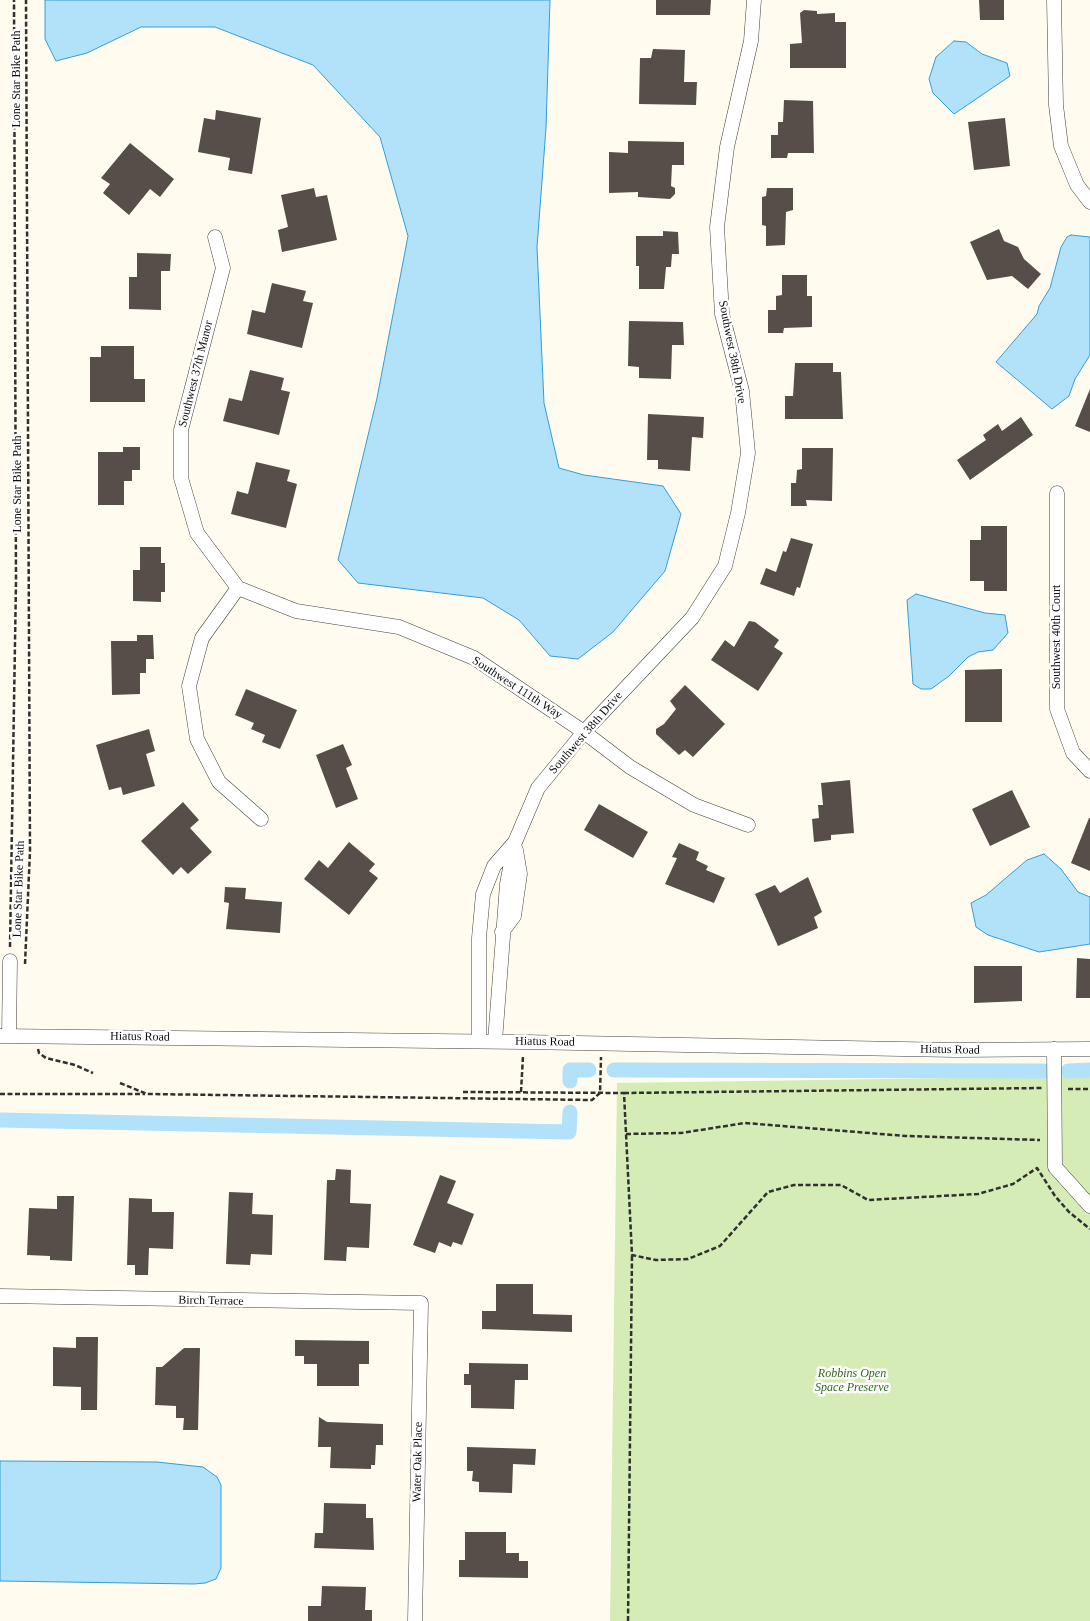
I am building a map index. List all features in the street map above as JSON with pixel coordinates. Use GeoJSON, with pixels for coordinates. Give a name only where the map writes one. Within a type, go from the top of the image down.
{"type":"FeatureCollection","features":[{"type":"Feature","properties":{"kind":"street","name":"Southwest 38th Drive"},"geometry":{"type":"LineString","coordinates":[[495,1041],[507,884],[515,842],[538,788],[584,732],[692,618],[725,566],[738,513],[748,453],[742,391],[722,314],[717,227],[727,147],[751,41],[754,0]]}},
{"type":"Feature","properties":{"kind":"street"},"geometry":{"type":"LineString","coordinates":[[1054,0],[1056,105],[1062,146],[1077,185],[1090,202]]}},
{"type":"Feature","properties":{"kind":"street","name":"Southwest 37th Manor"},"geometry":{"type":"LineString","coordinates":[[215,237],[223,268],[181,430],[181,478],[197,533],[238,588]]}},
{"type":"Feature","properties":{"kind":"street","name":"Southwest 40th Court"},"geometry":{"type":"LineString","coordinates":[[1057,493],[1057,709],[1073,753],[1090,772]]}},
{"type":"Feature","properties":{"kind":"street"},"geometry":{"type":"LineString","coordinates":[[238,588],[202,638],[189,686],[197,739],[219,782],[261,819]]}},
{"type":"Feature","properties":{"kind":"street","name":"Southwest 111th Way"},"geometry":{"type":"LineString","coordinates":[[238,588],[296,611],[399,627],[474,658],[584,732],[630,767],[694,805],[748,825]]}},
{"type":"Feature","properties":{"kind":"street","name":"Southwest 38th Drive"},"geometry":{"type":"LineString","coordinates":[[479,1041],[479,938],[483,894],[494,866],[515,842]]}},
{"type":"Feature","properties":{"kind":"street"},"geometry":{"type":"LineString","coordinates":[[5,1036],[10,961]]}},
{"type":"Feature","properties":{"kind":"street","name":"Hiatus Road"},"geometry":{"type":"LineString","coordinates":[[5,1036],[495,1041],[945,1050],[1090,1049]]}},
{"type":"Feature","properties":{"kind":"street"},"geometry":{"type":"LineString","coordinates":[[1054,1049],[1055,1166],[1090,1206]]}},
{"type":"Feature","properties":{"kind":"street","name":"Birch Terrace"},"geometry":{"type":"LineString","coordinates":[[0,1296],[422,1303]]}},
{"type":"Feature","properties":{"kind":"street","name":"Water Oak Place"},"geometry":{"type":"LineString","coordinates":[[415,1621],[422,1303]]}},
{"type":"Feature","properties":{"kind":"path"},"geometry":{"type":"LineString","coordinates":[[10,961],[16,582],[14,0]]}},
{"type":"Feature","properties":{"kind":"path","name":"Lone Star Bike Path"},"geometry":{"type":"LineString","coordinates":[[25,968],[30,850],[26,0]]}},
{"type":"Feature","properties":{"kind":"path"},"geometry":{"type":"LineString","coordinates":[[0,1094],[592,1100],[600,1093],[601,1043]]}},
{"type":"Feature","properties":{"kind":"path"},"geometry":{"type":"LineString","coordinates":[[38,1045],[39,1053],[42,1056],[75,1065],[93,1073]]}},
{"type":"Feature","properties":{"kind":"path"},"geometry":{"type":"LineString","coordinates":[[521,1092],[523,1054]]}},
{"type":"Feature","properties":{"kind":"path"},"geometry":{"type":"LineString","coordinates":[[120,1082],[147,1094]]}},
{"type":"Feature","properties":{"kind":"path"},"geometry":{"type":"LineString","coordinates":[[463,1092],[624,1093],[1090,1089]]}},
{"type":"Feature","properties":{"kind":"path"},"geometry":{"type":"LineString","coordinates":[[624,1093],[632,1255],[628,1621]]}},
{"type":"Feature","properties":{"kind":"path"},"geometry":{"type":"LineString","coordinates":[[626,1134],[681,1133],[745,1123],[906,1136],[1055,1140]]}},
{"type":"Feature","properties":{"kind":"path"},"geometry":{"type":"LineString","coordinates":[[632,1255],[656,1260],[688,1259],[720,1246],[768,1192],[794,1185],[841,1185],[868,1200],[978,1194],[1013,1184],[1037,1168],[1064,1207],[1090,1229]]}},
{"type":"Feature","properties":{"kind":"green space","name":"Robbins Open Space Preserve"},"geometry":{"type":"Polygon","coordinates":[[[1090,1076],[1090,1621],[610,1621],[617,1083],[1090,1076]]]}},
{"type":"Feature","properties":{"kind":"water"},"geometry":{"type":"Polygon","coordinates":[[[45,0],[550,0],[546,128],[537,247],[544,403],[559,468],[584,475],[663,486],[681,514],[665,571],[613,632],[578,659],[550,656],[519,620],[483,598],[358,583],[338,560],[377,398],[408,236],[380,137],[313,65],[215,27],[141,27],[87,53],[56,61],[45,39],[45,0]]]}},
{"type":"Feature","properties":{"kind":"water"},"geometry":{"type":"Polygon","coordinates":[[[954,41],[966,42],[982,54],[1007,63],[1010,76],[954,114],[933,93],[929,79],[936,57],[954,41]]]}},
{"type":"Feature","properties":{"kind":"water"},"geometry":{"type":"Polygon","coordinates":[[[1071,235],[1090,237],[1090,355],[1075,379],[1069,396],[1052,409],[996,362],[1037,314],[1039,306],[1050,288],[1061,247],[1067,237],[1071,235]]]}},
{"type":"Feature","properties":{"kind":"water"},"geometry":{"type":"Polygon","coordinates":[[[916,594],[985,613],[1005,615],[1008,633],[993,650],[978,652],[968,657],[949,676],[931,689],[921,689],[913,684],[907,600],[916,594]]]}},
{"type":"Feature","properties":{"kind":"water"},"geometry":{"type":"Polygon","coordinates":[[[1044,854],[1061,869],[1078,892],[1090,897],[1090,944],[1039,952],[988,935],[976,927],[971,903],[986,895],[1027,860],[1044,854]]]}},
{"type":"Feature","properties":{"kind":"water"},"geometry":{"type":"Polygon","coordinates":[[[0,1461],[157,1462],[203,1467],[217,1477],[221,1485],[221,1568],[216,1579],[194,1584],[0,1581],[0,1461]]]}},
{"type":"Feature","properties":{"kind":"building"},"geometry":{"type":"Polygon","coordinates":[[[656,0],[711,0],[710,15],[656,15],[656,0]]]}},
{"type":"Feature","properties":{"kind":"building"},"geometry":{"type":"Polygon","coordinates":[[[979,0],[1004,0],[1004,20],[980,20],[979,0]]]}},
{"type":"Feature","properties":{"kind":"building"},"geometry":{"type":"Polygon","coordinates":[[[804,10],[817,11],[817,14],[835,13],[835,22],[846,22],[846,68],[790,68],[790,44],[802,43],[800,13],[804,10]]]}},
{"type":"Feature","properties":{"kind":"building"},"geometry":{"type":"Polygon","coordinates":[[[653,49],[685,50],[684,82],[697,82],[696,105],[639,104],[640,58],[651,58],[653,49]]]}},
{"type":"Feature","properties":{"kind":"building"},"geometry":{"type":"Polygon","coordinates":[[[784,100],[813,101],[814,153],[788,153],[787,158],[771,158],[771,135],[778,135],[778,122],[783,122],[784,100]]]}},
{"type":"Feature","properties":{"kind":"building"},"geometry":{"type":"Polygon","coordinates":[[[216,110],[261,118],[252,174],[228,170],[230,158],[198,152],[204,118],[215,120],[216,110]]]}},
{"type":"Feature","properties":{"kind":"building"},"geometry":{"type":"Polygon","coordinates":[[[1005,118],[1010,166],[974,170],[968,122],[1005,118]]]}},
{"type":"Feature","properties":{"kind":"building"},"geometry":{"type":"Polygon","coordinates":[[[628,141],[684,142],[684,165],[672,165],[671,186],[675,188],[675,194],[670,199],[638,197],[638,192],[609,193],[609,152],[628,153],[628,141]]]}},
{"type":"Feature","properties":{"kind":"building"},"geometry":{"type":"Polygon","coordinates":[[[130,143],[174,179],[160,197],[150,189],[129,215],[103,193],[110,184],[101,178],[130,143]]]}},
{"type":"Feature","properties":{"kind":"building"},"geometry":{"type":"Polygon","coordinates":[[[314,188],[316,197],[327,195],[337,240],[282,252],[278,230],[288,227],[281,195],[314,188]]]}},
{"type":"Feature","properties":{"kind":"building"},"geometry":{"type":"Polygon","coordinates":[[[767,188],[793,188],[793,210],[786,212],[785,245],[766,246],[766,226],[762,225],[762,197],[766,196],[767,188]]]}},
{"type":"Feature","properties":{"kind":"building"},"geometry":{"type":"Polygon","coordinates":[[[999,229],[1004,241],[1018,247],[1024,259],[1041,274],[1028,289],[1012,276],[987,280],[970,242],[999,229]]]}},
{"type":"Feature","properties":{"kind":"building"},"geometry":{"type":"Polygon","coordinates":[[[663,231],[678,232],[679,254],[672,254],[671,267],[666,267],[664,289],[639,289],[639,266],[636,266],[636,236],[663,236],[663,231]]]}},
{"type":"Feature","properties":{"kind":"building"},"geometry":{"type":"Polygon","coordinates":[[[137,253],[171,254],[170,271],[161,271],[161,310],[129,309],[129,277],[137,277],[137,253]]]}},
{"type":"Feature","properties":{"kind":"building"},"geometry":{"type":"Polygon","coordinates":[[[782,275],[807,275],[807,296],[812,296],[812,327],[784,328],[783,333],[768,333],[768,310],[776,310],[776,296],[782,295],[782,275]]]}},
{"type":"Feature","properties":{"kind":"building"},"geometry":{"type":"Polygon","coordinates":[[[272,283],[306,291],[303,301],[313,303],[302,348],[247,334],[252,310],[265,313],[272,283]]]}},
{"type":"Feature","properties":{"kind":"building"},"geometry":{"type":"Polygon","coordinates":[[[629,321],[683,322],[684,345],[672,345],[671,379],[639,378],[639,367],[628,366],[629,321]]]}},
{"type":"Feature","properties":{"kind":"building"},"geometry":{"type":"Polygon","coordinates":[[[101,346],[134,346],[134,379],[145,379],[145,402],[90,402],[90,357],[101,357],[101,346]]]}},
{"type":"Feature","properties":{"kind":"building"},"geometry":{"type":"Polygon","coordinates":[[[795,363],[833,363],[833,372],[841,372],[843,419],[785,419],[785,396],[793,396],[795,363]]]}},
{"type":"Feature","properties":{"kind":"building"},"geometry":{"type":"Polygon","coordinates":[[[250,370],[284,378],[281,390],[290,392],[279,435],[223,421],[229,398],[242,401],[250,370]]]}},
{"type":"Feature","properties":{"kind":"building"},"geometry":{"type":"Polygon","coordinates":[[[1090,389],[1090,432],[1075,426],[1090,389]]]}},
{"type":"Feature","properties":{"kind":"building"},"geometry":{"type":"Polygon","coordinates":[[[648,414],[704,417],[703,438],[692,437],[690,471],[658,469],[658,460],[647,460],[648,414]]]}},
{"type":"Feature","properties":{"kind":"building"},"geometry":{"type":"Polygon","coordinates":[[[1021,417],[1033,435],[970,480],[957,460],[986,440],[983,435],[998,424],[1002,431],[1021,417]]]}},
{"type":"Feature","properties":{"kind":"building"},"geometry":{"type":"Polygon","coordinates":[[[123,447],[140,447],[140,470],[132,470],[132,481],[124,481],[124,505],[98,505],[98,452],[123,452],[123,447]]]}},
{"type":"Feature","properties":{"kind":"building"},"geometry":{"type":"Polygon","coordinates":[[[802,448],[833,448],[832,501],[806,500],[807,506],[791,506],[791,483],[796,483],[797,470],[802,469],[802,448]]]}},
{"type":"Feature","properties":{"kind":"building"},"geometry":{"type":"Polygon","coordinates":[[[256,462],[290,470],[287,481],[297,484],[286,528],[231,514],[237,491],[248,494],[256,462]]]}},
{"type":"Feature","properties":{"kind":"building"},"geometry":{"type":"Polygon","coordinates":[[[981,526],[1007,526],[1007,591],[984,591],[984,581],[970,581],[970,540],[981,540],[981,526]]]}},
{"type":"Feature","properties":{"kind":"building"},"geometry":{"type":"Polygon","coordinates":[[[791,538],[813,544],[800,588],[797,587],[794,596],[760,584],[766,568],[776,572],[783,551],[786,552],[791,538]]]}},
{"type":"Feature","properties":{"kind":"building"},"geometry":{"type":"Polygon","coordinates":[[[140,547],[161,547],[161,563],[165,563],[165,592],[161,592],[161,602],[133,601],[133,570],[140,570],[140,547]]]}},
{"type":"Feature","properties":{"kind":"building"},"geometry":{"type":"Polygon","coordinates":[[[749,621],[755,622],[779,640],[774,647],[783,653],[758,691],[711,660],[725,640],[734,647],[749,621]]]}},
{"type":"Feature","properties":{"kind":"building"},"geometry":{"type":"Polygon","coordinates":[[[137,635],[153,635],[154,659],[146,659],[146,673],[140,673],[140,694],[112,695],[111,641],[137,641],[137,635]]]}},
{"type":"Feature","properties":{"kind":"building"},"geometry":{"type":"Polygon","coordinates":[[[1002,669],[1002,722],[965,722],[965,670],[1002,669]]]}},
{"type":"Feature","properties":{"kind":"building"},"geometry":{"type":"Polygon","coordinates":[[[685,685],[725,724],[693,757],[685,750],[679,755],[656,734],[656,729],[664,724],[676,709],[670,701],[685,685]]]}},
{"type":"Feature","properties":{"kind":"building"},"geometry":{"type":"Polygon","coordinates":[[[246,689],[297,710],[280,749],[262,742],[265,735],[251,729],[254,723],[235,715],[246,689]]]}},
{"type":"Feature","properties":{"kind":"building"},"geometry":{"type":"Polygon","coordinates":[[[149,729],[155,751],[146,754],[155,786],[123,795],[121,787],[109,790],[96,745],[149,729]]]}},
{"type":"Feature","properties":{"kind":"building"},"geometry":{"type":"Polygon","coordinates":[[[343,744],[352,765],[346,768],[358,799],[336,808],[316,755],[343,744]]]}},
{"type":"Feature","properties":{"kind":"building"},"geometry":{"type":"Polygon","coordinates":[[[850,780],[854,833],[831,835],[831,840],[814,842],[812,819],[819,818],[818,805],[823,805],[821,783],[850,780]]]}},
{"type":"Feature","properties":{"kind":"building"},"geometry":{"type":"Polygon","coordinates":[[[1012,790],[1030,827],[990,846],[972,809],[1012,790]]]}},
{"type":"Feature","properties":{"kind":"building"},"geometry":{"type":"Polygon","coordinates":[[[183,802],[199,820],[190,828],[212,852],[188,874],[181,867],[173,875],[141,841],[183,802]]]}},
{"type":"Feature","properties":{"kind":"building"},"geometry":{"type":"Polygon","coordinates":[[[599,804],[648,832],[633,858],[584,830],[599,804]]]}},
{"type":"Feature","properties":{"kind":"building"},"geometry":{"type":"Polygon","coordinates":[[[1090,818],[1090,871],[1071,863],[1090,818]]]}},
{"type":"Feature","properties":{"kind":"building"},"geometry":{"type":"Polygon","coordinates":[[[349,842],[375,864],[369,871],[378,878],[349,915],[304,879],[319,860],[328,868],[349,842]]]}},
{"type":"Feature","properties":{"kind":"building"},"geometry":{"type":"Polygon","coordinates":[[[679,843],[699,852],[696,860],[708,866],[706,870],[725,878],[714,903],[665,884],[677,858],[672,857],[679,843]]]}},
{"type":"Feature","properties":{"kind":"building"},"geometry":{"type":"Polygon","coordinates":[[[808,877],[822,912],[814,917],[818,928],[778,946],[755,894],[775,885],[780,893],[808,877]]]}},
{"type":"Feature","properties":{"kind":"building"},"geometry":{"type":"Polygon","coordinates":[[[225,887],[246,888],[245,899],[282,902],[280,933],[226,929],[229,903],[224,902],[225,887]]]}},
{"type":"Feature","properties":{"kind":"building"},"geometry":{"type":"Polygon","coordinates":[[[1077,958],[1090,959],[1090,998],[1076,998],[1077,958]]]}},
{"type":"Feature","properties":{"kind":"building"},"geometry":{"type":"Polygon","coordinates":[[[974,966],[1022,966],[1022,1001],[974,1003],[974,966]]]}},
{"type":"Feature","properties":{"kind":"building"},"geometry":{"type":"Polygon","coordinates":[[[336,1169],[351,1170],[350,1203],[371,1204],[369,1248],[347,1247],[346,1261],[324,1260],[327,1180],[335,1180],[336,1169]]]}},
{"type":"Feature","properties":{"kind":"building"},"geometry":{"type":"Polygon","coordinates":[[[440,1175],[456,1181],[447,1203],[474,1214],[462,1245],[453,1242],[451,1247],[439,1242],[435,1253],[413,1245],[440,1175]]]}},
{"type":"Feature","properties":{"kind":"building"},"geometry":{"type":"Polygon","coordinates":[[[229,1192],[253,1193],[252,1214],[273,1215],[272,1255],[251,1254],[250,1265],[226,1264],[229,1192]]]}},
{"type":"Feature","properties":{"kind":"building"},"geometry":{"type":"Polygon","coordinates":[[[57,1196],[74,1196],[72,1261],[50,1260],[50,1256],[27,1255],[29,1208],[57,1209],[57,1196]]]}},
{"type":"Feature","properties":{"kind":"building"},"geometry":{"type":"Polygon","coordinates":[[[129,1198],[152,1199],[152,1212],[174,1212],[173,1249],[149,1248],[148,1275],[135,1275],[135,1265],[127,1265],[129,1198]]]}},
{"type":"Feature","properties":{"kind":"building"},"geometry":{"type":"Polygon","coordinates":[[[496,1284],[533,1284],[533,1314],[572,1315],[572,1332],[482,1329],[482,1311],[496,1311],[496,1284]]]}},
{"type":"Feature","properties":{"kind":"building"},"geometry":{"type":"Polygon","coordinates":[[[76,1337],[98,1337],[97,1410],[81,1410],[81,1387],[53,1386],[53,1347],[76,1348],[76,1337]]]}},
{"type":"Feature","properties":{"kind":"building"},"geometry":{"type":"Polygon","coordinates":[[[295,1340],[369,1341],[369,1364],[359,1364],[359,1386],[317,1386],[317,1364],[304,1364],[304,1356],[295,1356],[295,1340]]]}},
{"type":"Feature","properties":{"kind":"building"},"geometry":{"type":"Polygon","coordinates":[[[184,1348],[200,1348],[198,1430],[183,1430],[184,1418],[176,1418],[176,1406],[155,1405],[156,1367],[162,1367],[184,1348]]]}},
{"type":"Feature","properties":{"kind":"building"},"geometry":{"type":"Polygon","coordinates":[[[469,1363],[528,1364],[528,1380],[515,1380],[514,1409],[471,1408],[471,1385],[464,1385],[464,1374],[469,1374],[469,1363]]]}},
{"type":"Feature","properties":{"kind":"building"},"geometry":{"type":"Polygon","coordinates":[[[319,1417],[327,1422],[383,1424],[383,1445],[376,1445],[375,1465],[371,1465],[371,1469],[330,1468],[331,1447],[318,1447],[319,1417]]]}},
{"type":"Feature","properties":{"kind":"building"},"geometry":{"type":"Polygon","coordinates":[[[467,1447],[536,1449],[535,1465],[513,1464],[512,1493],[479,1492],[479,1482],[472,1481],[473,1471],[467,1471],[467,1447]]]}},
{"type":"Feature","properties":{"kind":"building"},"geometry":{"type":"Polygon","coordinates":[[[324,1503],[366,1504],[366,1518],[373,1518],[374,1550],[314,1548],[315,1533],[323,1533],[324,1503]]]}},
{"type":"Feature","properties":{"kind":"building"},"geometry":{"type":"Polygon","coordinates":[[[465,1532],[506,1532],[506,1553],[519,1553],[519,1561],[528,1561],[528,1578],[459,1577],[459,1560],[465,1560],[465,1532]]]}},
{"type":"Feature","properties":{"kind":"building"},"geometry":{"type":"Polygon","coordinates":[[[322,1586],[366,1587],[365,1610],[372,1610],[372,1621],[308,1621],[308,1606],[321,1606],[322,1586]]]}},
{"type":"Feature","properties":{"kind":"waterway"},"geometry":{"type":"LineString","coordinates":[[570,1081],[570,1070],[589,1070]]}},
{"type":"Feature","properties":{"kind":"waterway"},"geometry":{"type":"LineString","coordinates":[[614,1070],[1044,1071]]}},
{"type":"Feature","properties":{"kind":"waterway"},"geometry":{"type":"LineString","coordinates":[[1068,1071],[1090,1070]]}},
{"type":"Feature","properties":{"kind":"waterway"},"geometry":{"type":"LineString","coordinates":[[0,1120],[569,1132],[570,1112]]}}]}
